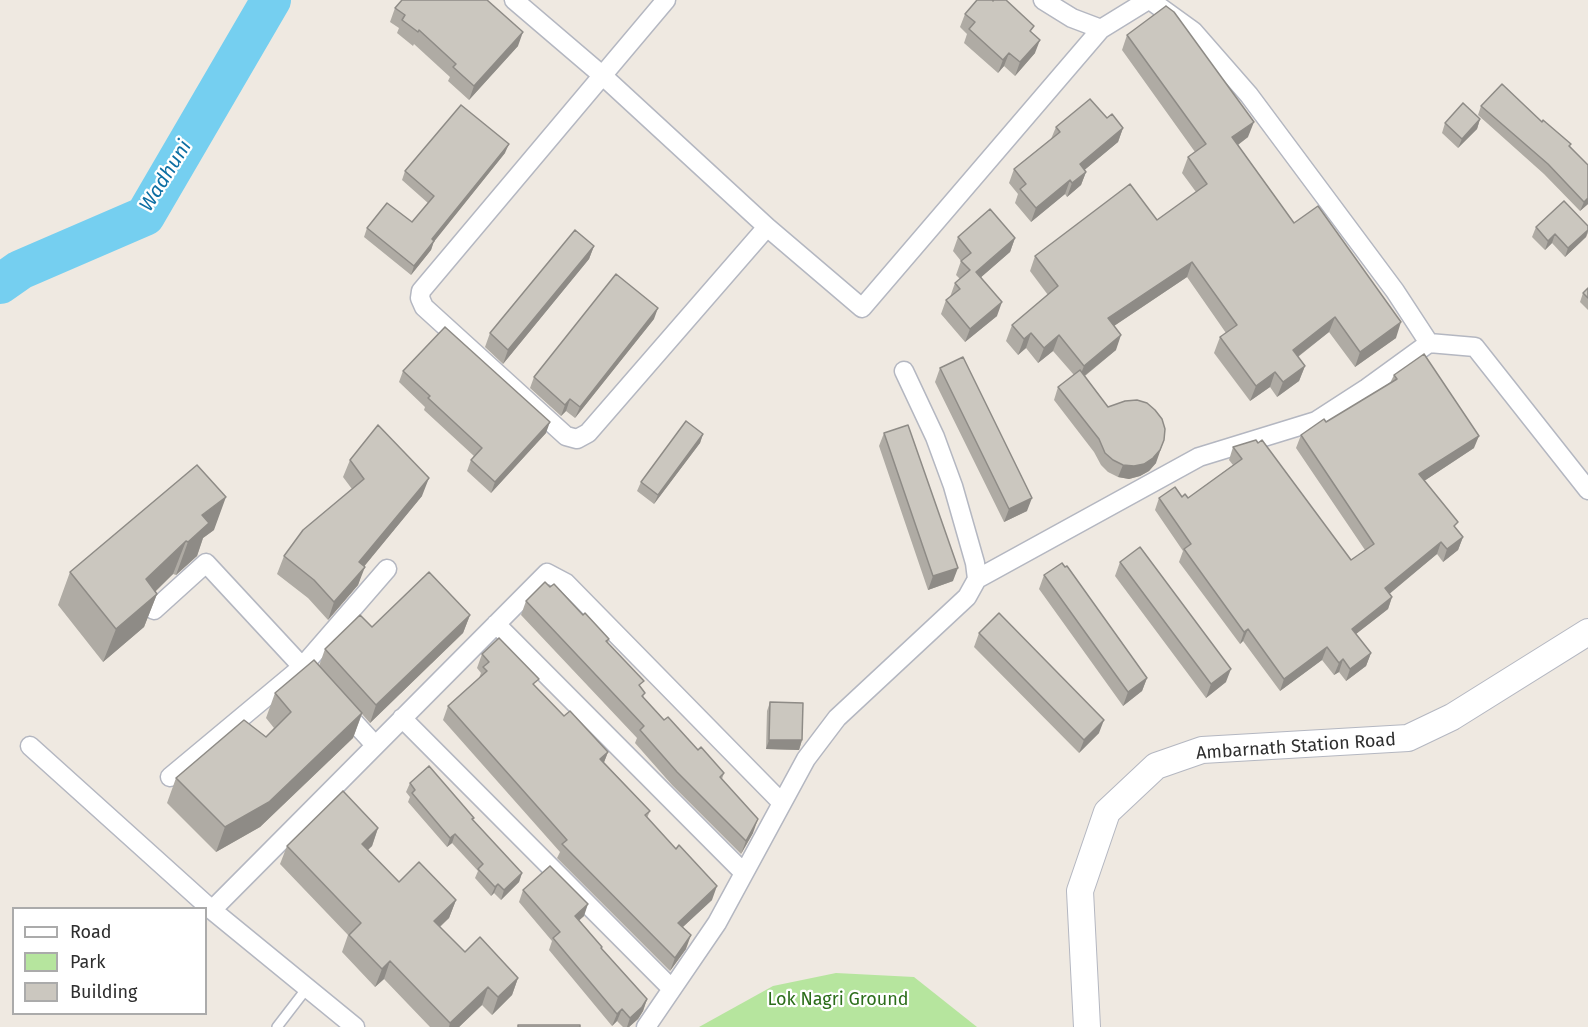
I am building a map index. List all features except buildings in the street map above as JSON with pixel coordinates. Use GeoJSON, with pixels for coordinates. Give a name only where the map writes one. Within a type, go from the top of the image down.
{"type":"FeatureCollection","features":[{"type":"Feature","properties":{"kind":"main road","name":"Ambarnath Station Road"},"geometry":{"type":"LineString","coordinates":[[1087,1027],[1080,891],[1107,812],[1156,766],[1202,750],[1408,738],[1452,717],[1588,632]]}},
{"type":"Feature","properties":{"kind":"street"},"geometry":{"type":"LineString","coordinates":[[514,0],[603,76],[767,227],[862,308],[1101,29],[1149,0],[1193,31],[1249,95],[1395,291],[1429,343]]}},
{"type":"Feature","properties":{"kind":"street"},"geometry":{"type":"LineString","coordinates":[[666,0],[421,291],[420,298],[424,307],[566,436],[577,439],[588,433],[767,227]]}},
{"type":"Feature","properties":{"kind":"street"},"geometry":{"type":"LineString","coordinates":[[1043,0],[1072,18],[1101,29]]}},
{"type":"Feature","properties":{"kind":"street"},"geometry":{"type":"LineString","coordinates":[[976,579],[1199,457],[1316,421],[1367,388],[1429,343],[1475,347],[1588,490]]}},
{"type":"Feature","properties":{"kind":"street"},"geometry":{"type":"LineString","coordinates":[[646,1027],[717,923],[806,759],[837,718],[967,597],[976,579],[975,563],[949,476],[935,437],[904,370]]}},
{"type":"Feature","properties":{"kind":"street"},"geometry":{"type":"LineString","coordinates":[[154,610],[206,563],[375,745]]}},
{"type":"Feature","properties":{"kind":"street"},"geometry":{"type":"LineString","coordinates":[[170,777],[302,667],[387,569]]}},
{"type":"Feature","properties":{"kind":"street"},"geometry":{"type":"LineString","coordinates":[[212,910],[547,573],[566,583],[782,803]]}},
{"type":"Feature","properties":{"kind":"street"},"geometry":{"type":"LineString","coordinates":[[496,624],[744,873]]}},
{"type":"Feature","properties":{"kind":"street"},"geometry":{"type":"LineString","coordinates":[[402,718],[672,989]]}},
{"type":"Feature","properties":{"kind":"street"},"geometry":{"type":"LineString","coordinates":[[30,746],[212,910],[356,1027]]}},
{"type":"Feature","properties":{"kind":"lane"},"geometry":{"type":"LineString","coordinates":[[277,1027],[308,988]]}},
{"type":"Feature","properties":{"kind":"green space","name":"Lok Nagri Ground"},"geometry":{"type":"Polygon","coordinates":[[[836,973],[914,977],[977,1027],[699,1027],[773,986],[836,973]]]}},
{"type":"Feature","properties":{"kind":"waterway","name":"Wadhuni"},"geometry":{"type":"LineString","coordinates":[[0,284],[20,270],[145,216],[271,0]]}}]}
